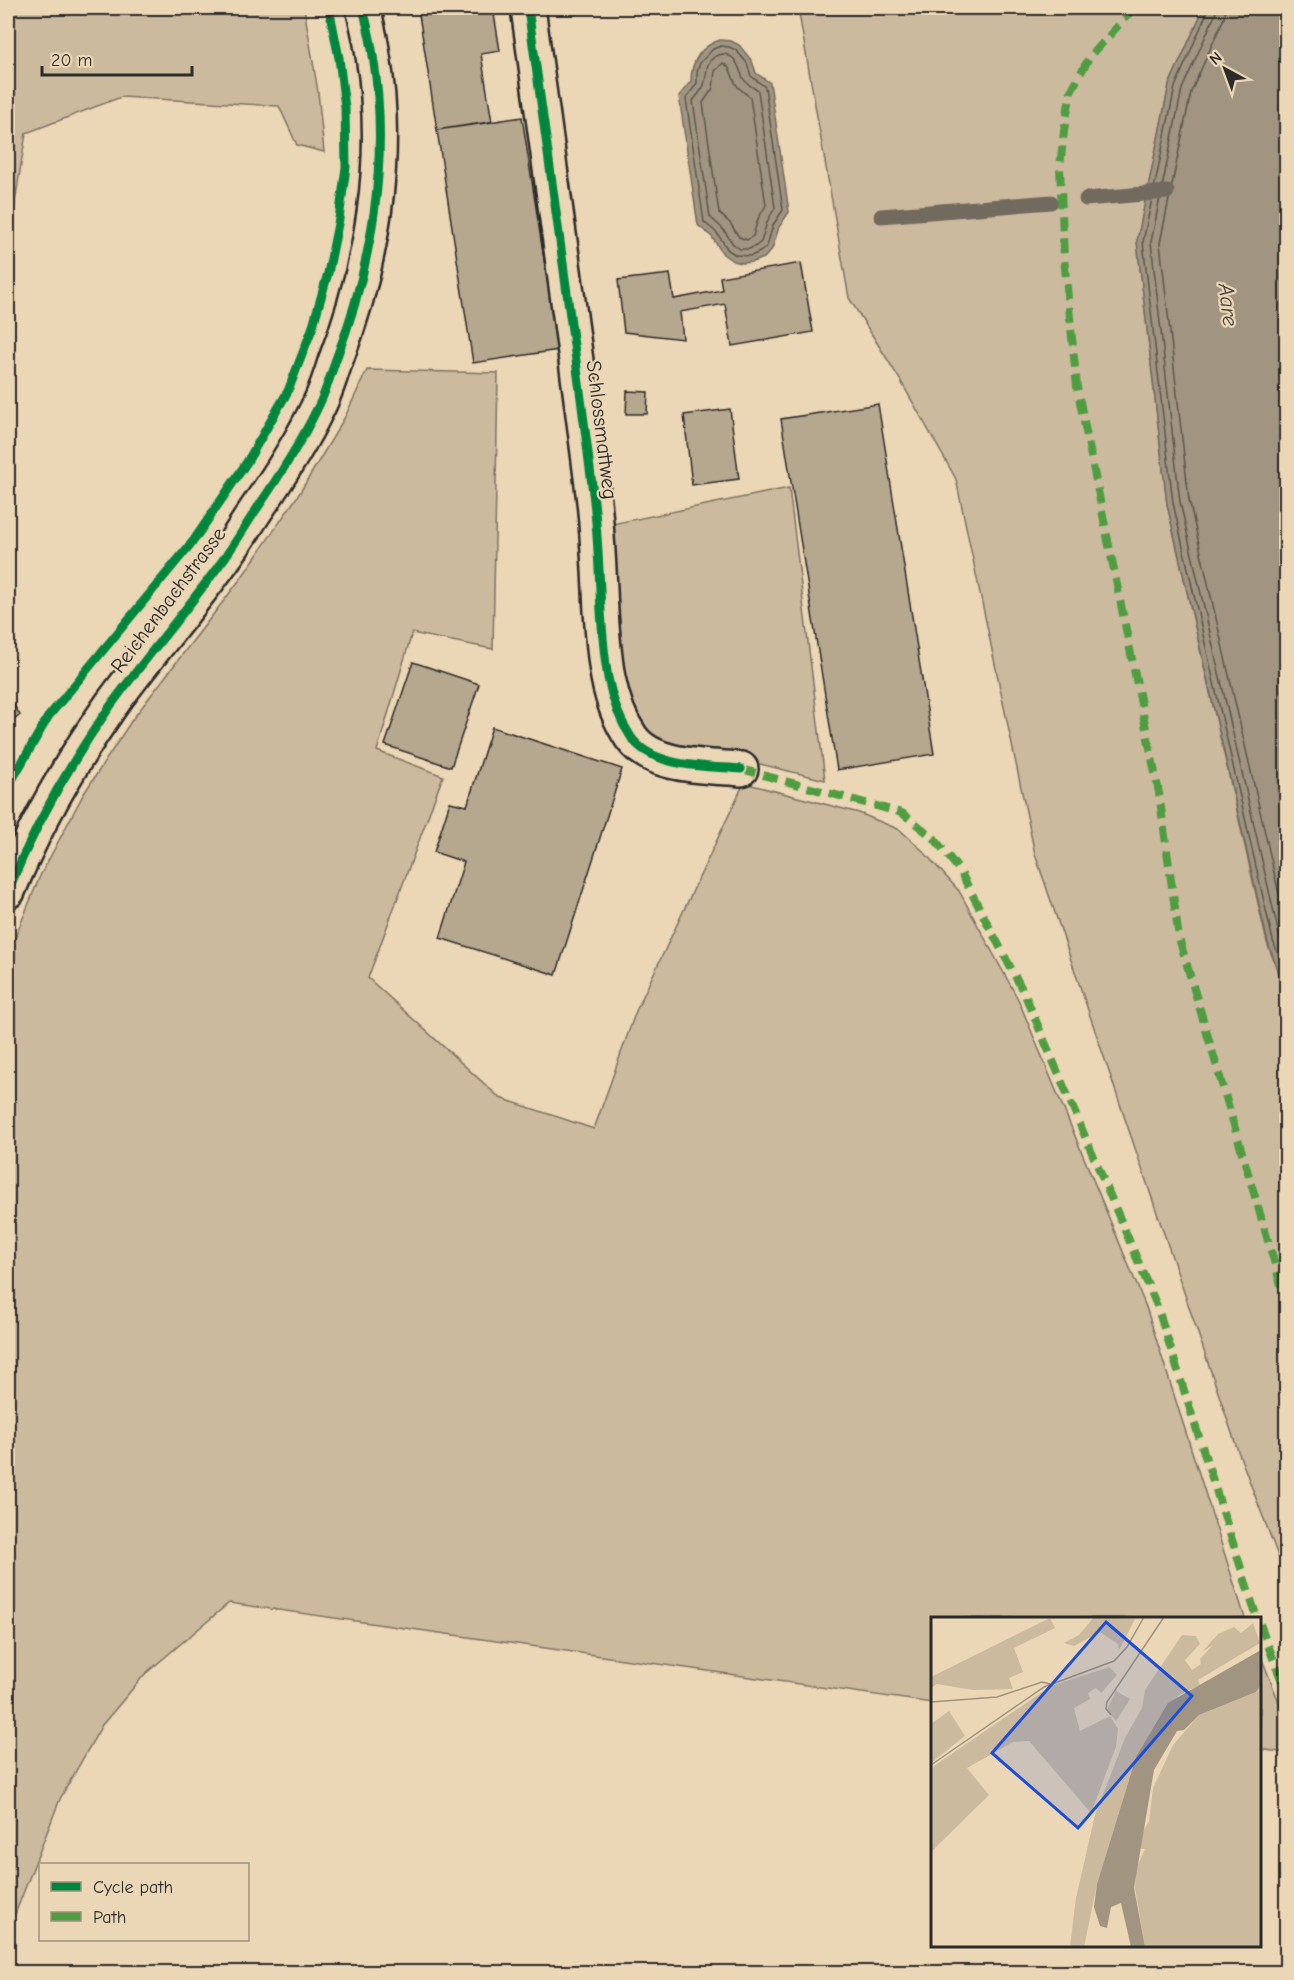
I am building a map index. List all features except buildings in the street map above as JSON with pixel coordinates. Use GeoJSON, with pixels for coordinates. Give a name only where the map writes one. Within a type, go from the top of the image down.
{"type":"FeatureCollection","features":[{"type":"Feature","properties":{"kind":"street","name":"Reichenbachstrasse"},"geometry":{"type":"LineString","coordinates":[[8,891],[45,811],[84,744],[112,704],[222,562],[277,479],[318,408],[344,339],[363,277],[373,224],[378,168],[378,108],[374,57],[363,8]]}},
{"type":"Feature","properties":{"kind":"street","name":"Schlossmattweg"},"geometry":{"type":"LineString","coordinates":[[528,8],[593,496],[604,657],[610,688],[621,720],[638,746],[648,753],[667,761],[741,769]]}},
{"type":"Feature","properties":{"kind":"shaded area"},"geometry":{"type":"Polygon","coordinates":[[[8,8],[304,8],[318,92],[324,152],[297,145],[279,106],[121,97],[26,133],[13,215],[8,227],[8,8]]]}},
{"type":"Feature","properties":{"kind":"shaded area"},"geometry":{"type":"Polygon","coordinates":[[[798,8],[1204,8],[1169,85],[1137,241],[1167,504],[1267,943],[1286,992],[1286,1577],[1238,1451],[1035,854],[956,479],[899,378],[849,298],[798,8]]]}},
{"type":"Feature","properties":{"kind":"shaded area"},"geometry":{"type":"Polygon","coordinates":[[[367,370],[498,373],[493,649],[412,633],[377,751],[443,776],[368,978],[500,1098],[594,1129],[636,1011],[744,783],[859,813],[900,830],[923,851],[959,891],[1018,999],[1146,1307],[1245,1617],[931,1617],[931,1703],[229,1603],[145,1674],[102,1725],[60,1799],[8,1932],[8,955],[40,876],[83,795],[132,720],[242,577],[299,494],[345,417],[367,370]]]}},
{"type":"Feature","properties":{"kind":"shaded area"},"geometry":{"type":"Polygon","coordinates":[[[789,488],[825,780],[744,760],[672,748],[648,736],[622,684],[607,525],[789,488]]]}},
{"type":"Feature","properties":{"kind":"shaded area"},"geometry":{"type":"Polygon","coordinates":[[[1261,1657],[1286,1720],[1286,1753],[1261,1749],[1261,1657]]]}},
{"type":"Feature","properties":{"kind":"water","name":"Aare"},"geometry":{"type":"Polygon","coordinates":[[[1204,8],[1286,8],[1286,992],[1268,943],[1167,504],[1137,241],[1169,85],[1204,8]]]}},
{"type":"Feature","properties":{"kind":"water"},"geometry":{"type":"Polygon","coordinates":[[[720,40],[731,41],[739,45],[752,61],[756,73],[770,83],[789,212],[779,227],[772,249],[764,258],[752,262],[733,261],[723,254],[712,237],[698,225],[679,96],[691,81],[691,74],[698,55],[707,46],[720,40]]]}},
{"type":"Feature","properties":{"kind":"waterway"},"geometry":{"type":"LineString","coordinates":[[1086,199],[1167,192]]}},
{"type":"Feature","properties":{"kind":"waterway"},"geometry":{"type":"LineString","coordinates":[[881,216],[1051,202]]}},
{"type":"Feature","properties":{"kind":"marked path"},"geometry":{"type":"LineString","coordinates":[[1134,8],[1089,58],[1071,91],[1064,131],[1060,168],[1064,258],[1077,387],[1159,793],[1179,938],[1286,1302]]}},
{"type":"Feature","properties":{"kind":"marked path"},"geometry":{"type":"LineString","coordinates":[[741,769],[902,813],[934,838],[960,871],[1025,995],[1157,1306],[1257,1617]]}},
{"type":"Feature","properties":{"kind":"marked path"},"geometry":{"type":"LineString","coordinates":[[1261,1627],[1286,1692]]}},
{"type":"Feature","properties":{"kind":"cycle path"},"geometry":{"type":"LineString","coordinates":[[8,787],[48,717],[194,540],[247,462],[288,391],[312,329],[328,273],[339,219],[346,167],[345,108],[339,58],[329,8]]}},
{"type":"Feature","properties":{"kind":"cycle path"},"geometry":{"type":"LineString","coordinates":[[8,891],[42,818],[81,749],[124,687],[229,551],[296,448],[325,392],[359,288],[368,250],[378,173],[378,95],[363,8]]}},
{"type":"Feature","properties":{"kind":"cycle path"},"geometry":{"type":"LineString","coordinates":[[528,8],[593,493],[603,644],[611,692],[616,708],[631,737],[652,755],[697,766],[741,769]]}}]}
